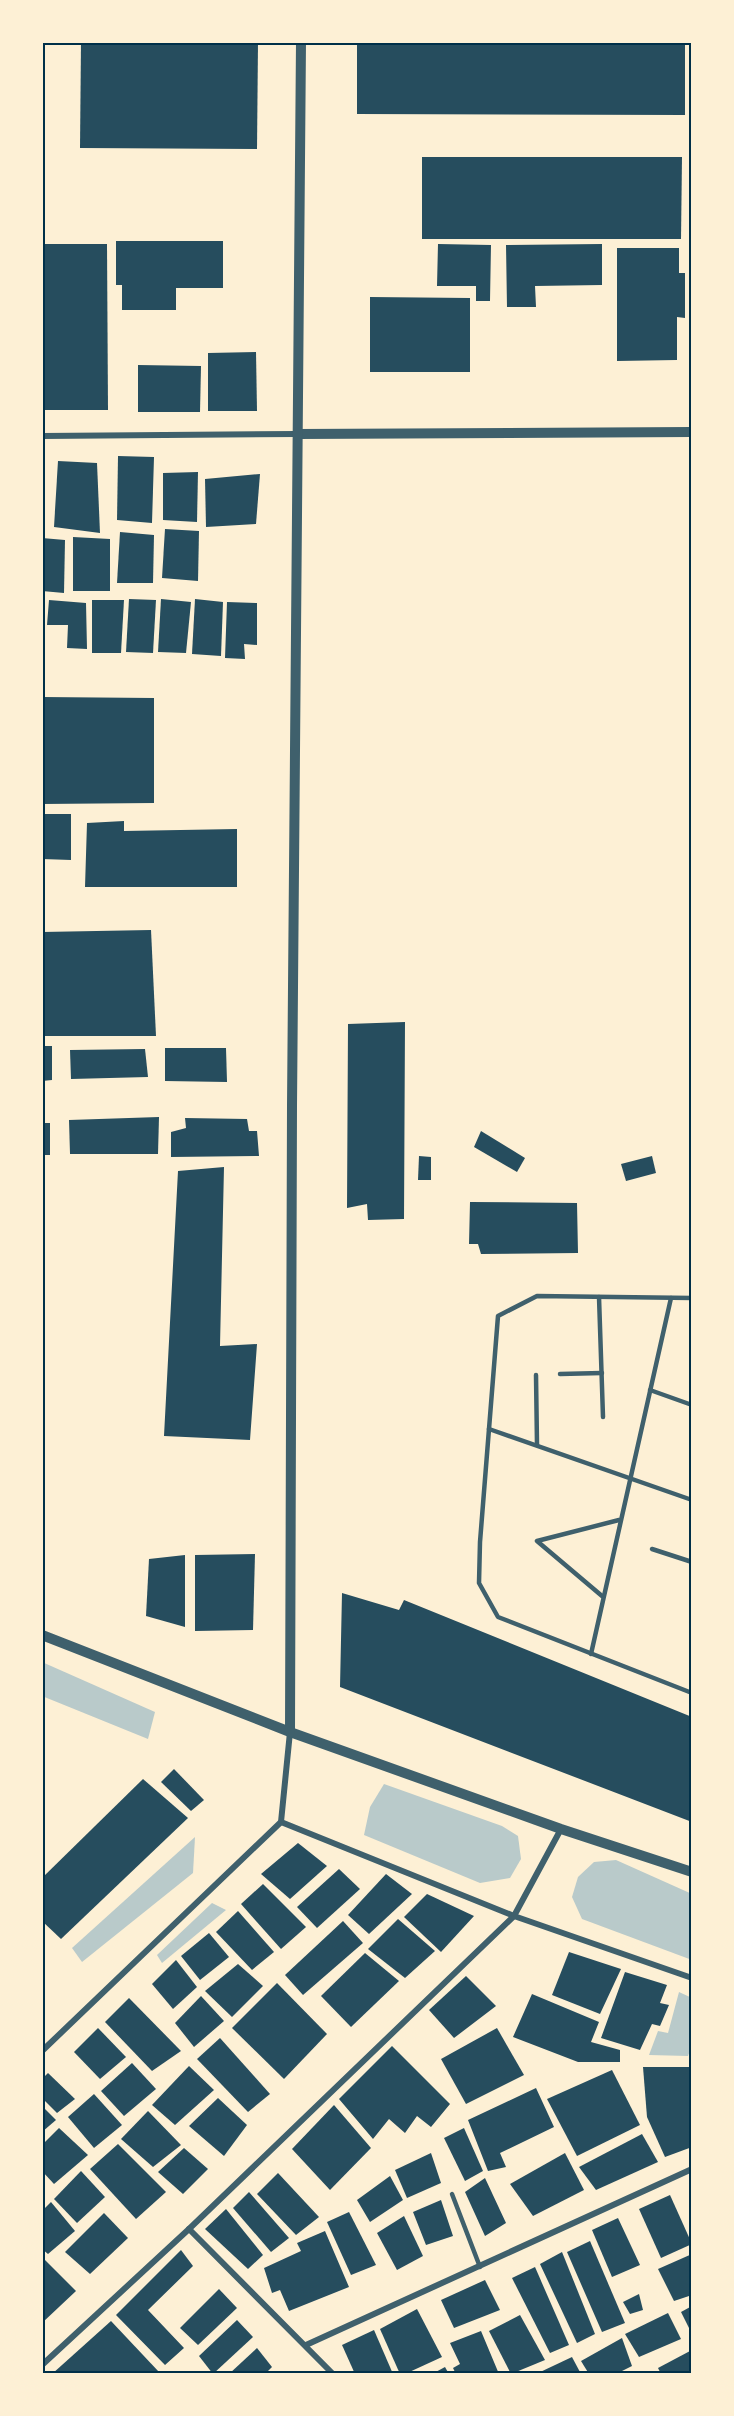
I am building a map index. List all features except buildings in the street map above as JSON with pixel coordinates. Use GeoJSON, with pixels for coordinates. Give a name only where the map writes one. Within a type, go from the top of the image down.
{"type":"FeatureCollection","features":[{"type":"Feature","properties":{"kind":"street"},"geometry":{"type":"LineString","coordinates":[[42,2051],[281,1822],[291,1732],[301,42]]}},
{"type":"Feature","properties":{"kind":"street"},"geometry":{"type":"LineString","coordinates":[[42,436],[692,432]]}},
{"type":"Feature","properties":{"kind":"street"},"geometry":{"type":"LineString","coordinates":[[42,1635],[291,1732],[561,1829],[692,1872]]}},
{"type":"Feature","properties":{"kind":"street"},"geometry":{"type":"LineString","coordinates":[[281,1822],[514,1916],[692,1978]]}},
{"type":"Feature","properties":{"kind":"street"},"geometry":{"type":"LineString","coordinates":[[42,2364],[189,2229],[514,1916],[561,1829]]}},
{"type":"Feature","properties":{"kind":"street"},"geometry":{"type":"LineString","coordinates":[[306,2344],[692,2169]]}},
{"type":"Feature","properties":{"kind":"street"},"geometry":{"type":"LineString","coordinates":[[189,2229],[306,2344],[333,2374]]}},
{"type":"Feature","properties":{"kind":"lane"},"geometry":{"type":"LineString","coordinates":[[692,1298],[537,1296],[498,1316],[480,1542],[479,1582],[498,1617],[692,1693]]}},
{"type":"Feature","properties":{"kind":"lane"},"geometry":{"type":"LineString","coordinates":[[600,1297],[603,1417]]}},
{"type":"Feature","properties":{"kind":"lane"},"geometry":{"type":"LineString","coordinates":[[589,1653],[670,1298]]}},
{"type":"Feature","properties":{"kind":"lane"},"geometry":{"type":"LineString","coordinates":[[560,1374],[602,1373]]}},
{"type":"Feature","properties":{"kind":"lane"},"geometry":{"type":"LineString","coordinates":[[536,1375],[537,1445]]}},
{"type":"Feature","properties":{"kind":"lane"},"geometry":{"type":"LineString","coordinates":[[650,1390],[692,1405]]}},
{"type":"Feature","properties":{"kind":"lane"},"geometry":{"type":"LineString","coordinates":[[489,1429],[692,1500]]}},
{"type":"Feature","properties":{"kind":"lane"},"geometry":{"type":"LineString","coordinates":[[602,1596],[537,1541],[619,1520]]}},
{"type":"Feature","properties":{"kind":"lane"},"geometry":{"type":"LineString","coordinates":[[652,1549],[692,1562]]}},
{"type":"Feature","properties":{"kind":"lane"},"geometry":{"type":"LineString","coordinates":[[452,2194],[480,2267]]}},
{"type":"Feature","properties":{"kind":"shaded area"},"geometry":{"type":"Polygon","coordinates":[[[42,1662],[155,1712],[148,1739],[42,1696],[42,1662]]]}},
{"type":"Feature","properties":{"kind":"shaded area"},"geometry":{"type":"Polygon","coordinates":[[[384,1784],[502,1826],[518,1836],[521,1859],[510,1878],[480,1883],[364,1835],[370,1807],[384,1784]]]}},
{"type":"Feature","properties":{"kind":"shaded area"},"geometry":{"type":"Polygon","coordinates":[[[195,1837],[193,1873],[82,1962],[72,1948],[195,1837]]]}},
{"type":"Feature","properties":{"kind":"shaded area"},"geometry":{"type":"Polygon","coordinates":[[[616,1860],[692,1894],[692,1960],[582,1919],[572,1897],[578,1877],[594,1862],[616,1860]]]}},
{"type":"Feature","properties":{"kind":"shaded area"},"geometry":{"type":"Polygon","coordinates":[[[212,1903],[226,1910],[162,1963],[157,1955],[212,1903]]]}},
{"type":"Feature","properties":{"kind":"shaded area"},"geometry":{"type":"Polygon","coordinates":[[[679,1992],[692,1998],[692,2045],[688,2056],[649,2055],[658,2031],[668,2033],[679,1992]]]}}]}
